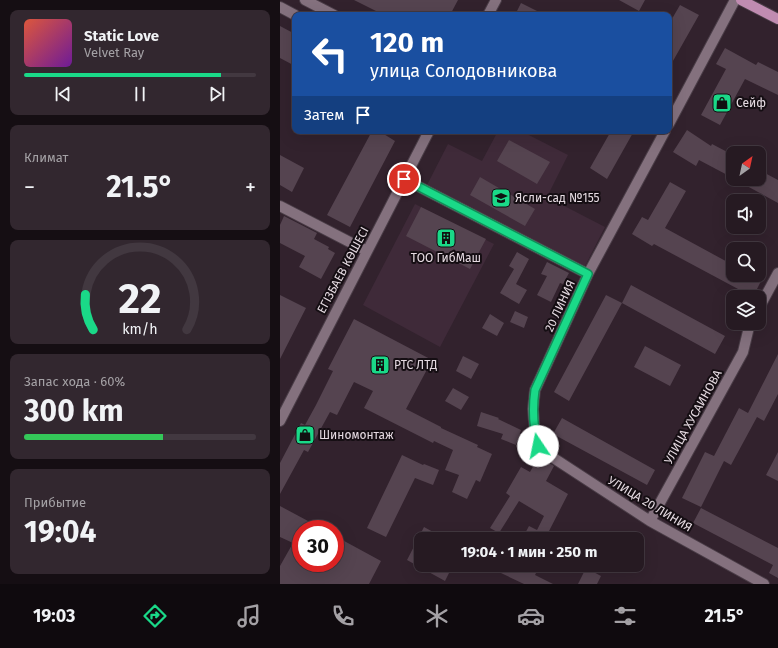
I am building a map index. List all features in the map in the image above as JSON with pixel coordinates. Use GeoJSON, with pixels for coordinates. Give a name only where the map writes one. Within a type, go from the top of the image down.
{"type":"FeatureCollection","features":[{"type":"Feature","properties":{"kind":"main road"},"geometry":{"type":"LineString","coordinates":[[741,0],[778,19]]}},
{"type":"Feature","properties":{"kind":"street"},"geometry":{"type":"LineString","coordinates":[[305,0],[328,12]]}},
{"type":"Feature","properties":{"kind":"street"},"geometry":{"type":"LineString","coordinates":[[490,12],[496,0]]}},
{"type":"Feature","properties":{"kind":"street"},"geometry":{"type":"LineString","coordinates":[[672,118],[735,0]]}},
{"type":"Feature","properties":{"kind":"street"},"geometry":{"type":"LineString","coordinates":[[280,7],[292,13]]}},
{"type":"Feature","properties":{"kind":"street","name":"ЕГІЗБАЕВ КӨШЕСІ"},"geometry":{"type":"LineString","coordinates":[[280,420],[427,134]]}},
{"type":"Feature","properties":{"kind":"street","name":"20 ЛИНИЯ"},"geometry":{"type":"LineString","coordinates":[[535,434],[533,409],[535,390],[588,274],[663,134]]}},
{"type":"Feature","properties":{"kind":"street"},"geometry":{"type":"LineString","coordinates":[[404,179],[588,274]]}},
{"type":"Feature","properties":{"kind":"street"},"geometry":{"type":"LineString","coordinates":[[280,206],[367,251]]}},
{"type":"Feature","properties":{"kind":"street"},"geometry":{"type":"LineString","coordinates":[[766,295],[778,273]]}},
{"type":"Feature","properties":{"kind":"street","name":"УЛИЦА ХУСАИНОВА"},"geometry":{"type":"LineString","coordinates":[[650,522],[743,352],[748,330]]}},
{"type":"Feature","properties":{"kind":"street","name":"УЛИЦА 20 ЛИНИЯ"},"geometry":{"type":"LineString","coordinates":[[535,434],[538,446],[650,522],[764,584]]}},
{"type":"Feature","properties":{"kind":"shaded area","name":"Ясли-сад №155"},"geometry":{"type":"Polygon","coordinates":[[[496,134],[527,134],[568,155],[547,197],[605,227],[585,266],[427,185],[448,144],[482,161],[496,134]]]}},
{"type":"Feature","properties":{"kind":"shaded area"},"geometry":{"type":"Polygon","coordinates":[[[415,204],[494,244],[440,347],[363,305],[415,204]]]}},
{"type":"Feature","properties":{"kind":"building"},"geometry":{"type":"Polygon","coordinates":[[[354,0],[458,0],[452,12],[378,12],[354,0]]]}},
{"type":"Feature","properties":{"kind":"building"},"geometry":{"type":"Polygon","coordinates":[[[619,0],[645,0],[639,11],[619,0]]]}},
{"type":"Feature","properties":{"kind":"building"},"geometry":{"type":"Polygon","coordinates":[[[521,3],[539,12],[516,12],[521,3]]]}},
{"type":"Feature","properties":{"kind":"building"},"geometry":{"type":"Polygon","coordinates":[[[680,5],[699,15],[672,63],[672,19],[680,5]]]}},
{"type":"Feature","properties":{"kind":"building"},"geometry":{"type":"Polygon","coordinates":[[[280,26],[292,32],[292,64],[280,58],[280,26]]]}},
{"type":"Feature","properties":{"kind":"building"},"geometry":{"type":"Polygon","coordinates":[[[725,48],[756,65],[758,62],[778,72],[778,95],[745,79],[720,125],[701,115],[726,69],[716,64],[725,48]]]}},
{"type":"Feature","properties":{"kind":"building"},"geometry":{"type":"Polygon","coordinates":[[[687,130],[711,146],[712,144],[726,151],[726,174],[699,160],[696,166],[673,152],[687,130]]]}},
{"type":"Feature","properties":{"kind":"building"},"geometry":{"type":"Polygon","coordinates":[[[370,134],[384,134],[395,141],[350,227],[327,215],[370,134]]]}},
{"type":"Feature","properties":{"kind":"building"},"geometry":{"type":"Polygon","coordinates":[[[609,134],[632,134],[607,179],[590,168],[609,134]]]}},
{"type":"Feature","properties":{"kind":"building"},"geometry":{"type":"Polygon","coordinates":[[[509,140],[550,162],[537,184],[497,161],[509,140]]]}},
{"type":"Feature","properties":{"kind":"building"},"geometry":{"type":"Polygon","coordinates":[[[280,155],[304,168],[292,192],[280,185],[280,155]]]}},
{"type":"Feature","properties":{"kind":"building"},"geometry":{"type":"Polygon","coordinates":[[[766,174],[778,180],[778,203],[766,196],[766,194],[762,194],[747,186],[766,186],[766,174]]]}},
{"type":"Feature","properties":{"kind":"building"},"geometry":{"type":"Polygon","coordinates":[[[480,177],[535,209],[525,226],[470,195],[480,177]]]}},
{"type":"Feature","properties":{"kind":"building"},"geometry":{"type":"Polygon","coordinates":[[[670,182],[686,191],[665,228],[726,261],[726,282],[760,282],[756,290],[740,290],[654,244],[652,246],[632,234],[642,217],[648,220],[670,182]]]}},
{"type":"Feature","properties":{"kind":"building","name":"ТОО ГибМаш"},"geometry":{"type":"Polygon","coordinates":[[[421,207],[486,239],[470,269],[406,236],[421,207]]]}},
{"type":"Feature","properties":{"kind":"building"},"geometry":{"type":"Polygon","coordinates":[[[284,216],[317,233],[314,239],[329,247],[328,249],[335,253],[321,279],[299,267],[305,256],[280,243],[280,225],[284,216]]]}},
{"type":"Feature","properties":{"kind":"building"},"geometry":{"type":"Polygon","coordinates":[[[517,252],[529,259],[516,284],[527,290],[519,304],[500,293],[514,269],[509,266],[517,252]]]}},
{"type":"Feature","properties":{"kind":"building"},"geometry":{"type":"Polygon","coordinates":[[[547,262],[569,273],[563,284],[560,283],[551,302],[537,295],[547,276],[541,274],[547,262]]]}},
{"type":"Feature","properties":{"kind":"building"},"geometry":{"type":"Polygon","coordinates":[[[631,285],[725,336],[715,354],[622,303],[631,285]]]}},
{"type":"Feature","properties":{"kind":"building"},"geometry":{"type":"Polygon","coordinates":[[[280,295],[306,308],[280,359],[280,295]]]}},
{"type":"Feature","properties":{"kind":"building"},"geometry":{"type":"Polygon","coordinates":[[[606,295],[622,303],[569,401],[554,392],[606,295]]]}},
{"type":"Feature","properties":{"kind":"building"},"geometry":{"type":"Polygon","coordinates":[[[515,311],[528,317],[524,328],[510,322],[515,311]]]}},
{"type":"Feature","properties":{"kind":"building"},"geometry":{"type":"Polygon","coordinates":[[[490,314],[504,323],[497,336],[482,328],[490,314]]]}},
{"type":"Feature","properties":{"kind":"building"},"geometry":{"type":"Polygon","coordinates":[[[354,319],[432,360],[406,409],[441,428],[478,445],[477,447],[492,454],[480,482],[476,480],[467,499],[452,492],[459,475],[445,470],[453,450],[434,441],[433,443],[364,408],[373,391],[354,382],[337,415],[330,412],[308,452],[304,450],[280,494],[280,463],[301,423],[305,425],[316,405],[333,371],[328,369],[354,319]]]}},
{"type":"Feature","properties":{"kind":"building"},"geometry":{"type":"Polygon","coordinates":[[[645,346],[681,365],[670,386],[634,367],[645,346]]]}},
{"type":"Feature","properties":{"kind":"building"},"geometry":{"type":"Polygon","coordinates":[[[778,354],[778,394],[764,421],[757,417],[731,465],[724,461],[701,507],[682,498],[705,452],[714,456],[739,408],[748,413],[778,354]]]}},
{"type":"Feature","properties":{"kind":"building"},"geometry":{"type":"Polygon","coordinates":[[[463,356],[479,364],[471,379],[456,371],[463,356]]]}},
{"type":"Feature","properties":{"kind":"building"},"geometry":{"type":"Polygon","coordinates":[[[453,388],[469,397],[461,410],[445,401],[453,388]]]}},
{"type":"Feature","properties":{"kind":"building"},"geometry":{"type":"Polygon","coordinates":[[[481,412],[499,418],[498,419],[521,430],[516,445],[501,439],[503,434],[477,426],[481,412]]]}},
{"type":"Feature","properties":{"kind":"building"},"geometry":{"type":"Polygon","coordinates":[[[562,418],[655,470],[647,485],[553,434],[562,418]]]}},
{"type":"Feature","properties":{"kind":"building"},"geometry":{"type":"Polygon","coordinates":[[[778,452],[778,481],[766,475],[778,452]]]}},
{"type":"Feature","properties":{"kind":"building"},"geometry":{"type":"Polygon","coordinates":[[[402,455],[423,465],[424,464],[439,470],[433,485],[415,478],[386,537],[367,528],[402,455]]]}},
{"type":"Feature","properties":{"kind":"building"},"geometry":{"type":"Polygon","coordinates":[[[539,456],[554,466],[546,481],[568,494],[549,532],[526,532],[529,526],[537,530],[544,516],[519,501],[500,532],[490,528],[510,496],[506,493],[521,467],[530,472],[539,456]]]}},
{"type":"Feature","properties":{"kind":"building"},"geometry":{"type":"Polygon","coordinates":[[[280,506],[306,520],[292,520],[292,543],[280,537],[280,506]]]}},
{"type":"Feature","properties":{"kind":"building"},"geometry":{"type":"Polygon","coordinates":[[[701,508],[778,548],[778,578],[769,573],[773,565],[693,523],[701,508]]]}},
{"type":"Feature","properties":{"kind":"building"},"geometry":{"type":"Polygon","coordinates":[[[424,527],[433,532],[421,532],[424,527]]]}},
{"type":"Feature","properties":{"kind":"building"},"geometry":{"type":"Polygon","coordinates":[[[344,541],[381,561],[369,584],[280,584],[280,566],[292,545],[292,572],[344,572],[344,541]]]}},
{"type":"Feature","properties":{"kind":"building"},"geometry":{"type":"Polygon","coordinates":[[[414,546],[414,564],[407,560],[414,546]]]}},
{"type":"Feature","properties":{"kind":"building"},"geometry":{"type":"Polygon","coordinates":[[[429,572],[450,572],[445,581],[429,572]]]}},
{"type":"Feature","properties":{"kind":"building"},"geometry":{"type":"Polygon","coordinates":[[[499,572],[536,572],[535,575],[553,584],[524,584],[499,572]]]}},
{"type":"Feature","properties":{"kind":"building"},"geometry":{"type":"Polygon","coordinates":[[[584,572],[594,572],[601,576],[597,584],[578,584],[584,572]]]}},
{"type":"Feature","properties":{"kind":"place","name":"Сейф"},"geometry":{"type":"Point","coordinates":[722,103]}},
{"type":"Feature","properties":{"kind":"place","name":"Ясли-сад №155"},"geometry":{"type":"Point","coordinates":[501,198]}},
{"type":"Feature","properties":{"kind":"place","name":"ТОО ГибМаш"},"geometry":{"type":"Point","coordinates":[446,238]}},
{"type":"Feature","properties":{"kind":"place","name":"РТС ЛТД"},"geometry":{"type":"Point","coordinates":[380,365]}},
{"type":"Feature","properties":{"kind":"place","name":"Шиномонтаж"},"geometry":{"type":"Point","coordinates":[305,435]}},
{"type":"Feature","properties":{"kind":"route"},"geometry":{"type":"LineString","coordinates":[[404,179],[588,274],[535,390],[533,409],[535,434],[538,446]]}}]}
